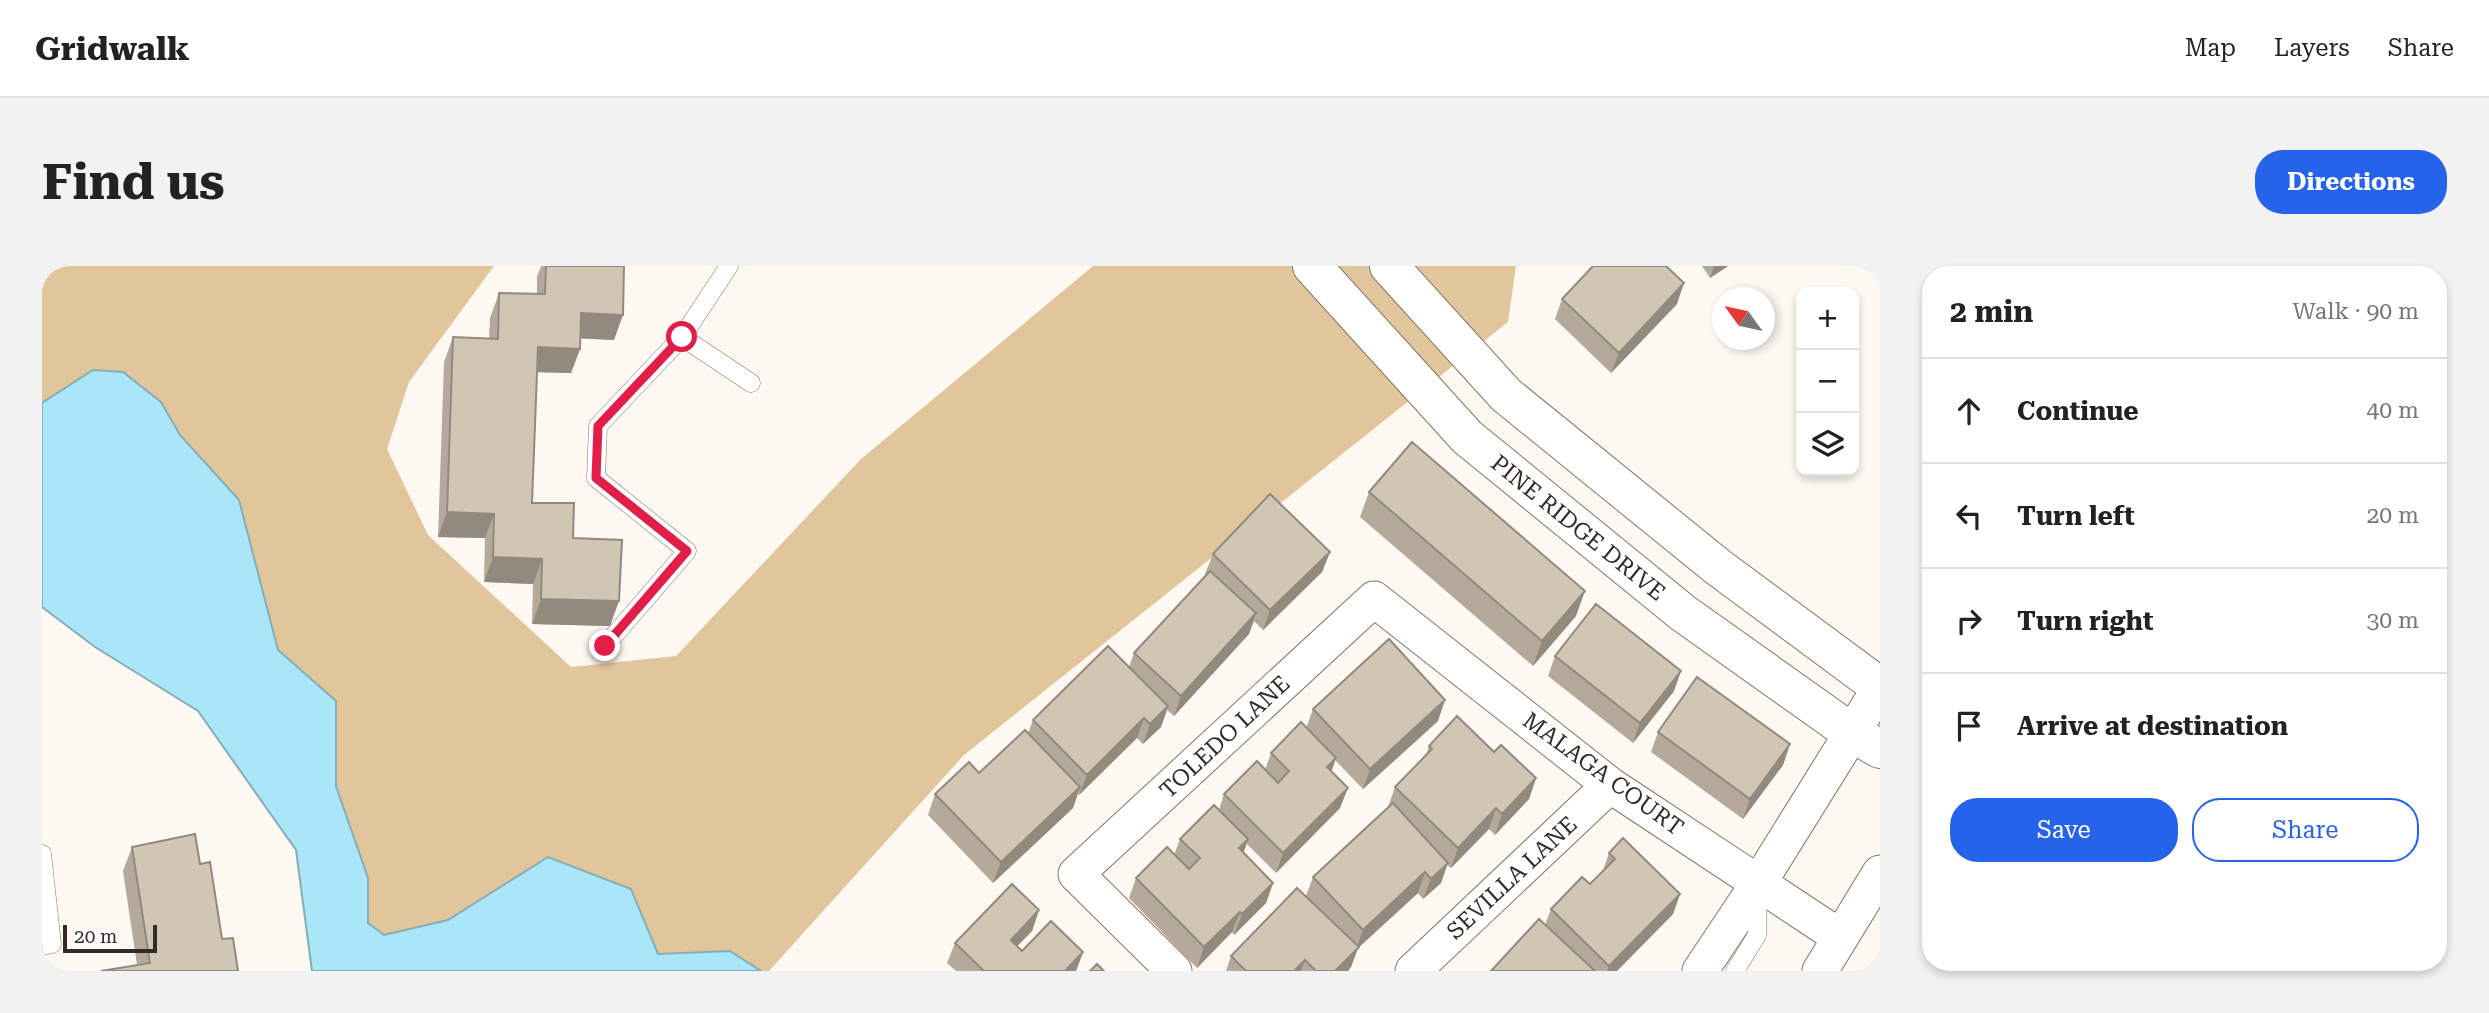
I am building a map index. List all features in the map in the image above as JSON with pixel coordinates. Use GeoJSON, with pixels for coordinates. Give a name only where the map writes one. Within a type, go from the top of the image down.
{"type":"FeatureCollection","features":[{"type":"Feature","properties":{"kind":"street","name":"PINE RIDGE DRIVE"},"geometry":{"type":"LineString","coordinates":[[1312,266],[1467,437],[1683,613],[1866,741]]}},
{"type":"Feature","properties":{"kind":"street"},"geometry":{"type":"LineString","coordinates":[[1389,266],[1506,395],[1718,567],[1880,688],[1866,741],[1758,884],[1700,971]]}},
{"type":"Feature","properties":{"kind":"street","name":"MALAGA COURT"},"geometry":{"type":"LineString","coordinates":[[1374,599],[1610,785],[1840,937]]}},
{"type":"Feature","properties":{"kind":"street","name":"TOLEDO LANE"},"geometry":{"type":"LineString","coordinates":[[1174,971],[1076,874],[1374,599]]}},
{"type":"Feature","properties":{"kind":"street","name":"SEVILLA LANE"},"geometry":{"type":"LineString","coordinates":[[1413,971],[1610,785]]}},
{"type":"Feature","properties":{"kind":"street"},"geometry":{"type":"LineString","coordinates":[[1819,971],[1880,873]]}},
{"type":"Feature","properties":{"kind":"lane"},"geometry":{"type":"LineString","coordinates":[[605,646],[687,551],[596,478],[598,426],[682,337],[729,266]]}},
{"type":"Feature","properties":{"kind":"lane"},"geometry":{"type":"LineString","coordinates":[[682,337],[751,383]]}},
{"type":"Feature","properties":{"kind":"lane"},"geometry":{"type":"LineString","coordinates":[[42,854],[52,944],[42,946]]}},
{"type":"Feature","properties":{"kind":"lane"},"geometry":{"type":"LineString","coordinates":[[1735,971],[1757,935],[1758,884]]}},
{"type":"Feature","properties":{"kind":"shaded area"},"geometry":{"type":"Polygon","coordinates":[[[42,266],[494,266],[409,382],[387,449],[428,535],[571,667],[676,656],[861,459],[1093,266],[1516,266],[1508,322],[964,755],[769,971],[761,971],[730,951],[658,955],[631,889],[549,857],[448,920],[384,935],[368,923],[368,878],[336,786],[336,701],[278,650],[239,500],[180,435],[161,402],[42,403],[42,266]]]}},
{"type":"Feature","properties":{"kind":"water"},"geometry":{"type":"Polygon","coordinates":[[[93,370],[123,372],[161,402],[180,435],[239,500],[278,650],[336,701],[336,786],[368,878],[368,923],[384,935],[448,920],[548,857],[631,889],[658,954],[730,951],[761,971],[312,971],[296,850],[198,711],[95,647],[42,607],[42,403],[93,370]]]}},
{"type":"Feature","properties":{"kind":"building"},"geometry":{"type":"Polygon","coordinates":[[[546,266],[624,266],[623,315],[581,313],[580,349],[538,347],[532,503],[574,503],[573,538],[622,540],[619,601],[541,599],[542,559],[493,557],[494,514],[447,512],[453,337],[498,339],[499,293],[545,294],[546,266]]]}},
{"type":"Feature","properties":{"kind":"building"},"geometry":{"type":"Polygon","coordinates":[[[1593,266],[1666,266],[1684,283],[1619,353],[1562,299],[1593,266]]]}},
{"type":"Feature","properties":{"kind":"building"},"geometry":{"type":"Polygon","coordinates":[[[1412,442],[1585,591],[1542,641],[1369,492],[1412,442]]]}},
{"type":"Feature","properties":{"kind":"building"},"geometry":{"type":"Polygon","coordinates":[[[1270,494],[1330,552],[1270,610],[1213,554],[1270,494]]]}},
{"type":"Feature","properties":{"kind":"building"},"geometry":{"type":"Polygon","coordinates":[[[1210,571],[1256,613],[1181,696],[1134,653],[1210,571]]]}},
{"type":"Feature","properties":{"kind":"building"},"geometry":{"type":"Polygon","coordinates":[[[1596,604],[1681,671],[1640,723],[1555,656],[1596,604]]]}},
{"type":"Feature","properties":{"kind":"building"},"geometry":{"type":"Polygon","coordinates":[[[1389,639],[1445,700],[1370,769],[1313,709],[1389,639]]]}},
{"type":"Feature","properties":{"kind":"building"},"geometry":{"type":"Polygon","coordinates":[[[1108,646],[1168,706],[1150,724],[1144,718],[1087,775],[1033,720],[1108,646]]]}},
{"type":"Feature","properties":{"kind":"building"},"geometry":{"type":"Polygon","coordinates":[[[1697,677],[1790,744],[1750,799],[1658,732],[1697,677]]]}},
{"type":"Feature","properties":{"kind":"building"},"geometry":{"type":"Polygon","coordinates":[[[1457,716],[1494,752],[1501,745],[1536,778],[1502,814],[1496,808],[1458,848],[1395,787],[1432,749],[1429,746],[1457,716]]]}},
{"type":"Feature","properties":{"kind":"building"},"geometry":{"type":"Polygon","coordinates":[[[1301,722],[1336,758],[1327,767],[1348,788],[1283,853],[1224,794],[1257,761],[1278,783],[1289,771],[1271,753],[1301,722]]]}},
{"type":"Feature","properties":{"kind":"building"},"geometry":{"type":"Polygon","coordinates":[[[1025,730],[1080,787],[1001,862],[935,794],[969,762],[979,773],[1025,730]]]}},
{"type":"Feature","properties":{"kind":"building"},"geometry":{"type":"Polygon","coordinates":[[[1393,803],[1448,863],[1431,879],[1425,872],[1363,930],[1313,877],[1393,803]]]}},
{"type":"Feature","properties":{"kind":"building"},"geometry":{"type":"Polygon","coordinates":[[[1214,805],[1248,839],[1239,848],[1273,883],[1204,947],[1136,878],[1167,847],[1189,869],[1200,858],[1180,839],[1214,805]]]}},
{"type":"Feature","properties":{"kind":"building"},"geometry":{"type":"Polygon","coordinates":[[[195,834],[200,864],[210,862],[222,939],[233,938],[238,971],[101,971],[150,963],[132,847],[195,834]]]}},
{"type":"Feature","properties":{"kind":"building"},"geometry":{"type":"Polygon","coordinates":[[[1623,838],[1680,894],[1609,966],[1551,909],[1582,877],[1590,884],[1615,859],[1609,853],[1623,838]]]}},
{"type":"Feature","properties":{"kind":"building"},"geometry":{"type":"Polygon","coordinates":[[[1012,884],[1039,910],[1011,940],[1022,951],[1051,921],[1083,952],[1065,971],[984,971],[955,943],[1012,884]]]}},
{"type":"Feature","properties":{"kind":"building"},"geometry":{"type":"Polygon","coordinates":[[[1297,888],[1359,947],[1335,971],[1316,971],[1305,960],[1296,971],[1246,971],[1231,956],[1297,888]]]}},
{"type":"Feature","properties":{"kind":"building"},"geometry":{"type":"Polygon","coordinates":[[[1539,919],[1595,971],[1491,971],[1539,919]]]}},
{"type":"Feature","properties":{"kind":"building"},"geometry":{"type":"Polygon","coordinates":[[[1097,964],[1104,971],[1090,971],[1097,964]]]}},
{"type":"Feature","properties":{"kind":"route"},"geometry":{"type":"LineString","coordinates":[[605,646],[687,551],[596,478],[598,426],[682,337]]}}]}
